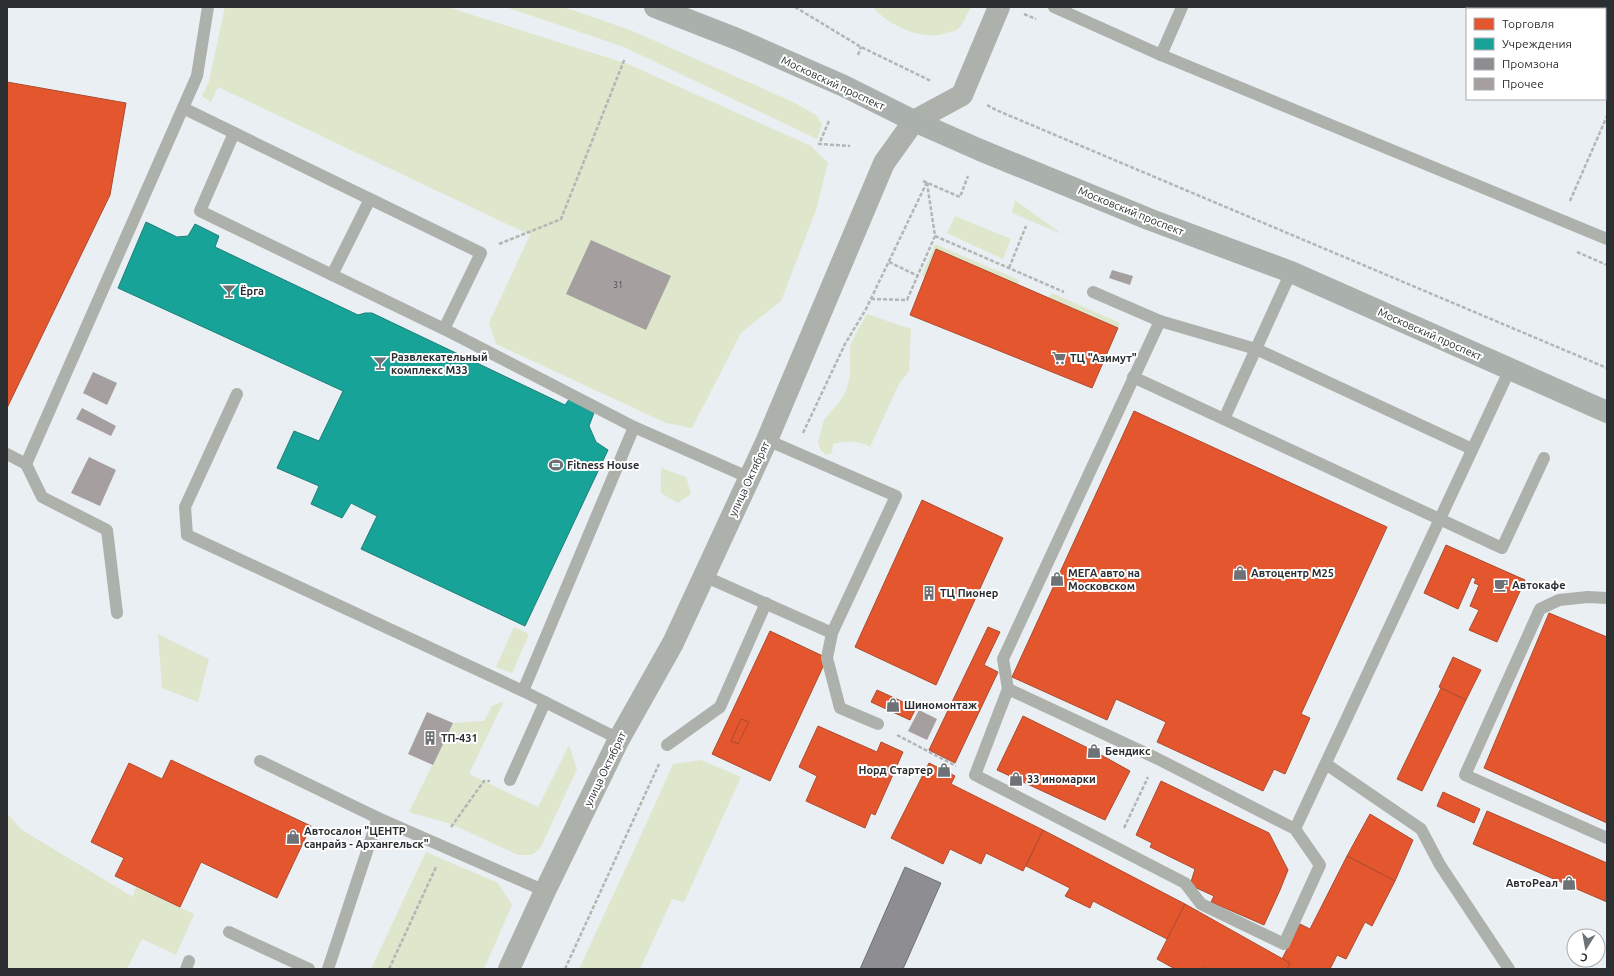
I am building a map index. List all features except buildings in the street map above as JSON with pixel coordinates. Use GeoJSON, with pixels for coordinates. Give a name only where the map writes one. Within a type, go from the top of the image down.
{"type":"FeatureCollection","features":[{"type":"Feature","properties":{"kind":"main road","name":"Московский проспект"},"geometry":{"type":"LineString","coordinates":[[656,7],[737,39],[844,86],[914,121],[980,150],[1152,220],[1291,272],[1607,412]]}},
{"type":"Feature","properties":{"kind":"street","name":"улица Октябрят"},"geometry":{"type":"LineString","coordinates":[[509,969],[619,739],[673,643],[750,478],[884,163],[914,121],[962,95],[999,7]]}},
{"type":"Feature","properties":{"kind":"lane"},"geometry":{"type":"LineString","coordinates":[[26,464],[196,76],[208,7]]}},
{"type":"Feature","properties":{"kind":"lane"},"geometry":{"type":"LineString","coordinates":[[1054,7],[1161,55],[1607,239]]}},
{"type":"Feature","properties":{"kind":"lane"},"geometry":{"type":"LineString","coordinates":[[1161,55],[1182,7]]}},
{"type":"Feature","properties":{"kind":"lane"},"geometry":{"type":"LineString","coordinates":[[182,108],[481,253],[444,329]]}},
{"type":"Feature","properties":{"kind":"lane"},"geometry":{"type":"LineString","coordinates":[[234,133],[200,211],[444,329],[634,427],[750,478]]}},
{"type":"Feature","properties":{"kind":"lane"},"geometry":{"type":"LineString","coordinates":[[332,275],[370,199]]}},
{"type":"Feature","properties":{"kind":"lane"},"geometry":{"type":"LineString","coordinates":[[1224,419],[1291,272]]}},
{"type":"Feature","properties":{"kind":"lane"},"geometry":{"type":"LineString","coordinates":[[1093,292],[1160,321],[1256,349],[1472,449]]}},
{"type":"Feature","properties":{"kind":"lane"},"geometry":{"type":"LineString","coordinates":[[1008,689],[1156,758],[1295,830],[1320,865],[1284,944],[1200,904],[1185,883],[974,775],[1008,689],[1003,659],[1160,321]]}},
{"type":"Feature","properties":{"kind":"lane"},"geometry":{"type":"LineString","coordinates":[[1295,830],[1510,369]]}},
{"type":"Feature","properties":{"kind":"lane"},"geometry":{"type":"LineString","coordinates":[[1133,377],[1502,548],[1544,458]]}},
{"type":"Feature","properties":{"kind":"lane"},"geometry":{"type":"LineString","coordinates":[[237,394],[185,507],[187,535],[523,691],[619,739]]}},
{"type":"Feature","properties":{"kind":"lane"},"geometry":{"type":"LineString","coordinates":[[523,691],[634,427]]}},
{"type":"Feature","properties":{"kind":"lane"},"geometry":{"type":"LineString","coordinates":[[767,440],[896,496],[832,633],[828,658],[840,708],[878,724]]}},
{"type":"Feature","properties":{"kind":"lane"},"geometry":{"type":"LineString","coordinates":[[7,454],[26,464],[42,497],[107,530],[117,613]]}},
{"type":"Feature","properties":{"kind":"lane"},"geometry":{"type":"LineString","coordinates":[[704,576],[832,633]]}},
{"type":"Feature","properties":{"kind":"lane"},"geometry":{"type":"LineString","coordinates":[[1607,598],[1559,600],[1540,609],[1465,775],[1607,838]]}},
{"type":"Feature","properties":{"kind":"lane"},"geometry":{"type":"LineString","coordinates":[[668,745],[720,707],[766,603]]}},
{"type":"Feature","properties":{"kind":"lane"},"geometry":{"type":"LineString","coordinates":[[510,780],[545,702]]}},
{"type":"Feature","properties":{"kind":"lane"},"geometry":{"type":"LineString","coordinates":[[260,761],[378,818],[545,891]]}},
{"type":"Feature","properties":{"kind":"lane"},"geometry":{"type":"LineString","coordinates":[[1326,764],[1421,829],[1440,865],[1509,969]]}},
{"type":"Feature","properties":{"kind":"lane"},"geometry":{"type":"LineString","coordinates":[[328,969],[378,818]]}},
{"type":"Feature","properties":{"kind":"lane"},"geometry":{"type":"LineString","coordinates":[[229,932],[309,969]]}},
{"type":"Feature","properties":{"kind":"path"},"geometry":{"type":"LineString","coordinates":[[795,7],[861,47],[935,83]]}},
{"type":"Feature","properties":{"kind":"path"},"geometry":{"type":"LineString","coordinates":[[1022,13],[1036,19]]}},
{"type":"Feature","properties":{"kind":"path"},"geometry":{"type":"LineString","coordinates":[[858,55],[861,47]]}},
{"type":"Feature","properties":{"kind":"path"},"geometry":{"type":"LineString","coordinates":[[481,253],[560,219],[626,58]]}},
{"type":"Feature","properties":{"kind":"path"},"geometry":{"type":"LineString","coordinates":[[983,103],[996,110],[1607,368]]}},
{"type":"Feature","properties":{"kind":"path"},"geometry":{"type":"LineString","coordinates":[[994,116],[996,110]]}},
{"type":"Feature","properties":{"kind":"path"},"geometry":{"type":"LineString","coordinates":[[1562,220],[1607,116]]}},
{"type":"Feature","properties":{"kind":"path"},"geometry":{"type":"LineString","coordinates":[[829,120],[818,144],[850,146]]}},
{"type":"Feature","properties":{"kind":"path"},"geometry":{"type":"LineString","coordinates":[[923,181],[960,198],[968,176]]}},
{"type":"Feature","properties":{"kind":"path"},"geometry":{"type":"LineString","coordinates":[[871,299],[907,300],[935,236],[927,182]]}},
{"type":"Feature","properties":{"kind":"path"},"geometry":{"type":"LineString","coordinates":[[794,452],[845,344],[871,299],[927,182]]}},
{"type":"Feature","properties":{"kind":"path"},"geometry":{"type":"LineString","coordinates":[[1009,268],[1026,226]]}},
{"type":"Feature","properties":{"kind":"path"},"geometry":{"type":"LineString","coordinates":[[935,236],[1064,292]]}},
{"type":"Feature","properties":{"kind":"path"},"geometry":{"type":"LineString","coordinates":[[1573,251],[1607,265]]}},
{"type":"Feature","properties":{"kind":"path"},"geometry":{"type":"LineString","coordinates":[[888,262],[918,276]]}},
{"type":"Feature","properties":{"kind":"path"},"geometry":{"type":"LineString","coordinates":[[878,724],[911,743],[974,775]]}},
{"type":"Feature","properties":{"kind":"path"},"geometry":{"type":"LineString","coordinates":[[565,969],[668,745]]}},
{"type":"Feature","properties":{"kind":"path"},"geometry":{"type":"LineString","coordinates":[[1115,847],[1156,758]]}},
{"type":"Feature","properties":{"kind":"path"},"geometry":{"type":"LineString","coordinates":[[389,969],[445,847],[451,824],[484,781],[510,780]]}},
{"type":"Feature","properties":{"kind":"green space"},"geometry":{"type":"Polygon","coordinates":[[[225,7],[447,7],[628,64],[811,146],[828,163],[816,210],[781,301],[741,333],[692,428],[666,423],[496,344],[489,323],[530,235],[218,87],[211,102],[202,96],[209,81],[225,7]]]}},
{"type":"Feature","properties":{"kind":"green space"},"geometry":{"type":"Polygon","coordinates":[[[506,7],[564,7],[630,30],[791,101],[816,115],[822,125],[817,139],[624,47],[506,7]]]}},
{"type":"Feature","properties":{"kind":"green space"},"geometry":{"type":"Polygon","coordinates":[[[873,7],[971,7],[957,30],[937,35],[927,35],[906,30],[897,26],[873,7]]]}},
{"type":"Feature","properties":{"kind":"green space"},"geometry":{"type":"Polygon","coordinates":[[[1015,200],[1062,234],[1012,213],[1015,200]]]}},
{"type":"Feature","properties":{"kind":"green space"},"geometry":{"type":"Polygon","coordinates":[[[955,216],[1011,239],[1003,259],[947,233],[955,216]]]}},
{"type":"Feature","properties":{"kind":"green space"},"geometry":{"type":"Polygon","coordinates":[[[935,244],[1019,280],[1017,285],[936,249],[924,277],[922,275],[935,244]]]}},
{"type":"Feature","properties":{"kind":"green space"},"geometry":{"type":"Polygon","coordinates":[[[1052,293],[1120,323],[1118,328],[1049,298],[1052,293]]]}},
{"type":"Feature","properties":{"kind":"green space"},"geometry":{"type":"Polygon","coordinates":[[[867,314],[911,329],[909,371],[899,384],[870,447],[857,442],[837,443],[833,444],[832,453],[826,455],[820,449],[818,442],[824,420],[843,397],[846,391],[850,376],[850,347],[867,314]]]}},
{"type":"Feature","properties":{"kind":"green space"},"geometry":{"type":"Polygon","coordinates":[[[661,468],[686,477],[691,494],[678,503],[661,493],[661,468]]]}},
{"type":"Feature","properties":{"kind":"green space"},"geometry":{"type":"Polygon","coordinates":[[[514,627],[529,634],[512,673],[496,667],[514,627]]]}},
{"type":"Feature","properties":{"kind":"green space"},"geometry":{"type":"Polygon","coordinates":[[[158,634],[209,659],[198,702],[162,688],[158,634]]]}},
{"type":"Feature","properties":{"kind":"green space"},"geometry":{"type":"Polygon","coordinates":[[[504,701],[469,774],[538,807],[569,745],[577,769],[540,849],[531,855],[518,855],[451,824],[409,812],[453,723],[484,721],[492,706],[504,701]]]}},
{"type":"Feature","properties":{"kind":"green space"},"geometry":{"type":"Polygon","coordinates":[[[701,760],[741,777],[684,902],[672,899],[640,969],[579,969],[673,764],[701,760]]]}},
{"type":"Feature","properties":{"kind":"green space"},"geometry":{"type":"Polygon","coordinates":[[[7,814],[22,830],[133,897],[136,886],[194,914],[176,955],[142,939],[127,969],[7,969],[7,814]]]}},
{"type":"Feature","properties":{"kind":"green space"},"geometry":{"type":"Polygon","coordinates":[[[426,852],[498,883],[512,905],[484,969],[371,969],[426,852]]]}},
{"type":"Feature","properties":{"kind":"place","name":"Ёрга"},"geometry":{"type":"Point","coordinates":[229,291]}},
{"type":"Feature","properties":{"kind":"place","name":"ТЦ \"Азимут\""},"geometry":{"type":"Point","coordinates":[1059,358]}},
{"type":"Feature","properties":{"kind":"place","name":"Развлекательный комплекс М33"},"geometry":{"type":"Point","coordinates":[380,363]}},
{"type":"Feature","properties":{"kind":"place","name":"Fitness House"},"geometry":{"type":"Point","coordinates":[556,465]}},
{"type":"Feature","properties":{"kind":"place","name":"Автоцентр М25"},"geometry":{"type":"Point","coordinates":[1240,573]}},
{"type":"Feature","properties":{"kind":"place","name":"МЕГА авто на Московском"},"geometry":{"type":"Point","coordinates":[1057,579]}},
{"type":"Feature","properties":{"kind":"place","name":"Автокафе"},"geometry":{"type":"Point","coordinates":[1501,585]}},
{"type":"Feature","properties":{"kind":"place","name":"ТЦ Пионер"},"geometry":{"type":"Point","coordinates":[929,593]}},
{"type":"Feature","properties":{"kind":"place","name":"Шиномонтаж"},"geometry":{"type":"Point","coordinates":[893,705]}},
{"type":"Feature","properties":{"kind":"place","name":"ТП-431"},"geometry":{"type":"Point","coordinates":[430,738]}},
{"type":"Feature","properties":{"kind":"place","name":"Бендикс"},"geometry":{"type":"Point","coordinates":[1094,751]}},
{"type":"Feature","properties":{"kind":"place","name":"Норд Стартер"},"geometry":{"type":"Point","coordinates":[944,770]}},
{"type":"Feature","properties":{"kind":"place","name":"33 иномарки"},"geometry":{"type":"Point","coordinates":[1016,779]}},
{"type":"Feature","properties":{"kind":"place","name":"Автосалон \"ЦЕНТР санрайз - Архангельск\""},"geometry":{"type":"Point","coordinates":[293,837]}},
{"type":"Feature","properties":{"kind":"place","name":"АвтоРеал"},"geometry":{"type":"Point","coordinates":[1569,883]}}]}
